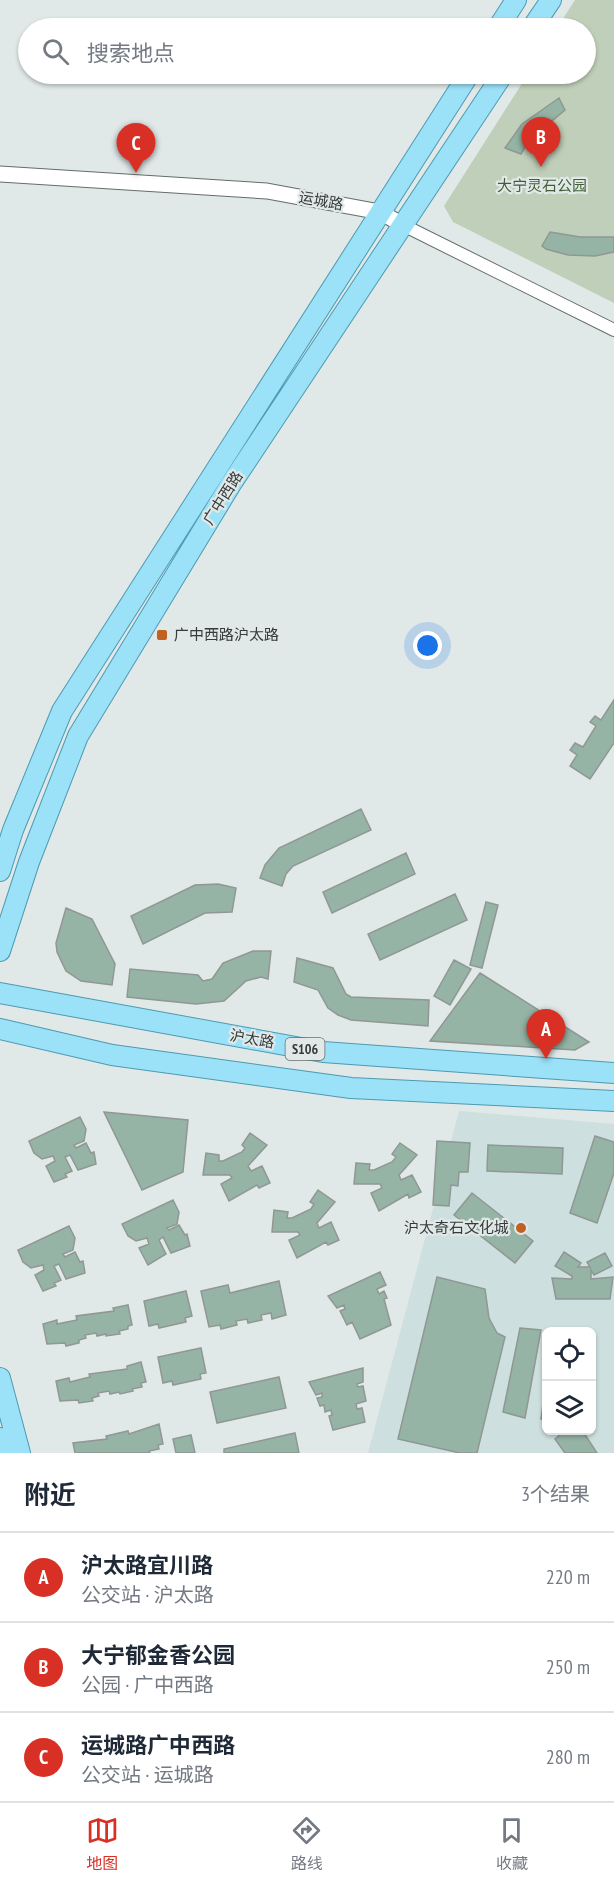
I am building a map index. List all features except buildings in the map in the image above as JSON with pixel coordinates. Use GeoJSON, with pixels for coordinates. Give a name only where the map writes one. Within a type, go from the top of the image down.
{"type":"FeatureCollection","features":[{"type":"Feature","properties":{"kind":"main road"},"geometry":{"type":"LineString","coordinates":[[504,18],[516,0]]}},
{"type":"Feature","properties":{"kind":"main road"},"geometry":{"type":"LineString","coordinates":[[539,18],[551,0]]}},
{"type":"Feature","properties":{"kind":"main road","name":"广中西路"},"geometry":{"type":"LineString","coordinates":[[0,871],[13,830],[62,711],[463,84]]}},
{"type":"Feature","properties":{"kind":"main road","name":"广中西路"},"geometry":{"type":"LineString","coordinates":[[0,951],[29,862],[78,736],[231,484],[496,84]]}},
{"type":"Feature","properties":{"kind":"main road","name":"沪太路"},"geometry":{"type":"LineString","coordinates":[[0,993],[323,1052],[614,1073]]}},
{"type":"Feature","properties":{"kind":"main road","name":"S106"},"geometry":{"type":"LineString","coordinates":[[0,1029],[112,1055],[351,1088],[614,1101]]}},
{"type":"Feature","properties":{"kind":"main road"},"geometry":{"type":"LineString","coordinates":[[0,1378],[20,1453]]}},
{"type":"Feature","properties":{"kind":"main road"},"geometry":{"type":"LineString","coordinates":[[0,1438],[4,1453]]}},
{"type":"Feature","properties":{"kind":"street","name":"运城路"},"geometry":{"type":"LineString","coordinates":[[0,174],[267,191],[380,212],[614,330]]}},
{"type":"Feature","properties":{"kind":"shaded area","name":"沪太奇石文化城"},"geometry":{"type":"Polygon","coordinates":[[[459,1111],[614,1124],[614,1453],[368,1453],[459,1111]]]}},
{"type":"Feature","properties":{"kind":"green space","name":"大宁灵石公园"},"geometry":{"type":"Polygon","coordinates":[[[575,0],[614,0],[614,303],[453,222],[444,206],[522,84],[596,84],[596,18],[563,18],[575,0]]]}},
{"type":"Feature","properties":{"kind":"place","name":"大宁郁金香公园"},"geometry":{"type":"Point","coordinates":[541,167]}},
{"type":"Feature","properties":{"kind":"place","name":"运城路广中西路"},"geometry":{"type":"Point","coordinates":[136,173]}},
{"type":"Feature","properties":{"kind":"place","name":"广中西路沪太路"},"geometry":{"type":"Point","coordinates":[162,635]}},
{"type":"Feature","properties":{"kind":"place","name":"沪太路宜川路"},"geometry":{"type":"Point","coordinates":[546,1059]}},
{"type":"Feature","properties":{"kind":"place","name":"沪太奇石文化城"},"geometry":{"type":"Point","coordinates":[521,1228]}}]}
